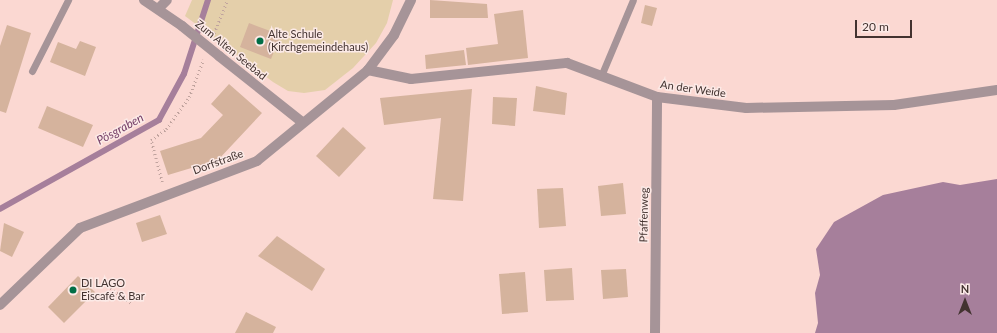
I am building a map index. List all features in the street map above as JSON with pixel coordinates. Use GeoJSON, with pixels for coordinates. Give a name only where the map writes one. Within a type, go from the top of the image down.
{"type":"FeatureCollection","features":[{"type":"Feature","properties":{"kind":"street","name":"Zum Alten Seebad"},"geometry":{"type":"LineString","coordinates":[[144,0],[159,8],[302,122]]}},
{"type":"Feature","properties":{"kind":"street"},"geometry":{"type":"LineString","coordinates":[[159,8],[167,0]]}},
{"type":"Feature","properties":{"kind":"street","name":"Dorfstraße"},"geometry":{"type":"LineString","coordinates":[[0,304],[80,228],[165,194],[257,161],[302,122],[368,70],[394,35],[410,0]]}},
{"type":"Feature","properties":{"kind":"street","name":"An der Weide"},"geometry":{"type":"LineString","coordinates":[[368,70],[410,79],[567,63],[657,97],[746,108],[887,105],[997,90]]}},
{"type":"Feature","properties":{"kind":"street","name":"Pfaffenweg"},"geometry":{"type":"LineString","coordinates":[[655,333],[657,97]]}},
{"type":"Feature","properties":{"kind":"lane"},"geometry":{"type":"LineString","coordinates":[[32,71],[68,0]]}},
{"type":"Feature","properties":{"kind":"lane"},"geometry":{"type":"LineString","coordinates":[[601,76],[633,0]]}},
{"type":"Feature","properties":{"kind":"path"},"geometry":{"type":"LineString","coordinates":[[165,194],[151,140],[166,129],[189,97],[227,0]]}},
{"type":"Feature","properties":{"kind":"path"},"geometry":{"type":"LineString","coordinates":[[106,286],[131,303]]}},
{"type":"Feature","properties":{"kind":"shaded area"},"geometry":{"type":"Polygon","coordinates":[[[192,0],[393,0],[387,23],[376,43],[353,68],[325,90],[304,93],[288,91],[273,82],[185,16],[192,0]]]}},
{"type":"Feature","properties":{"kind":"shaded area"},"geometry":{"type":"Polygon","coordinates":[[[997,179],[997,333],[815,333],[818,323],[815,293],[820,275],[816,249],[834,222],[883,195],[943,182],[960,185],[997,179]]]}},
{"type":"Feature","properties":{"kind":"building"},"geometry":{"type":"Polygon","coordinates":[[[430,0],[487,4],[488,18],[430,18],[430,0]]]}},
{"type":"Feature","properties":{"kind":"building"},"geometry":{"type":"Polygon","coordinates":[[[645,5],[657,8],[652,26],[641,23],[645,5]]]}},
{"type":"Feature","properties":{"kind":"building"},"geometry":{"type":"Polygon","coordinates":[[[523,10],[528,58],[468,65],[466,48],[498,44],[494,14],[523,10]]]}},
{"type":"Feature","properties":{"kind":"building","name":"Alte Schule (Kirchgemeindehaus)"},"geometry":{"type":"Polygon","coordinates":[[[249,23],[281,35],[271,59],[240,47],[249,23]]]}},
{"type":"Feature","properties":{"kind":"building"},"geometry":{"type":"Polygon","coordinates":[[[7,25],[31,33],[6,113],[0,111],[0,46],[7,25]]]}},
{"type":"Feature","properties":{"kind":"building"},"geometry":{"type":"Polygon","coordinates":[[[80,41],[96,47],[85,76],[50,62],[58,42],[76,49],[80,41]]]}},
{"type":"Feature","properties":{"kind":"building"},"geometry":{"type":"Polygon","coordinates":[[[464,50],[466,65],[426,69],[425,55],[464,50]]]}},
{"type":"Feature","properties":{"kind":"building"},"geometry":{"type":"Polygon","coordinates":[[[229,84],[262,113],[218,160],[168,175],[160,151],[201,138],[223,115],[211,104],[229,84]]]}},
{"type":"Feature","properties":{"kind":"building"},"geometry":{"type":"Polygon","coordinates":[[[536,86],[567,93],[565,115],[533,111],[536,86]]]}},
{"type":"Feature","properties":{"kind":"building"},"geometry":{"type":"Polygon","coordinates":[[[472,89],[463,201],[433,199],[441,118],[384,125],[380,98],[472,89]]]}},
{"type":"Feature","properties":{"kind":"building"},"geometry":{"type":"Polygon","coordinates":[[[493,97],[517,98],[515,126],[492,124],[493,97]]]}},
{"type":"Feature","properties":{"kind":"building"},"geometry":{"type":"Polygon","coordinates":[[[47,106],[93,125],[83,147],[38,128],[47,106]]]}},
{"type":"Feature","properties":{"kind":"building"},"geometry":{"type":"Polygon","coordinates":[[[343,127],[366,148],[339,177],[316,156],[343,127]]]}},
{"type":"Feature","properties":{"kind":"building"},"geometry":{"type":"Polygon","coordinates":[[[623,183],[626,214],[601,216],[598,186],[623,183]]]}},
{"type":"Feature","properties":{"kind":"building"},"geometry":{"type":"Polygon","coordinates":[[[563,188],[566,226],[539,228],[537,189],[563,188]]]}},
{"type":"Feature","properties":{"kind":"building"},"geometry":{"type":"Polygon","coordinates":[[[160,215],[167,234],[142,242],[136,223],[160,215]]]}},
{"type":"Feature","properties":{"kind":"building"},"geometry":{"type":"Polygon","coordinates":[[[4,223],[24,232],[12,257],[0,251],[4,223]]]}},
{"type":"Feature","properties":{"kind":"building"},"geometry":{"type":"Polygon","coordinates":[[[277,236],[325,269],[312,291],[258,256],[277,236]]]}},
{"type":"Feature","properties":{"kind":"building"},"geometry":{"type":"Polygon","coordinates":[[[572,268],[574,300],[546,301],[544,270],[572,268]]]}},
{"type":"Feature","properties":{"kind":"building"},"geometry":{"type":"Polygon","coordinates":[[[626,269],[628,297],[603,299],[601,270],[626,269]]]}},
{"type":"Feature","properties":{"kind":"building"},"geometry":{"type":"Polygon","coordinates":[[[525,272],[528,312],[502,314],[499,274],[525,272]]]}},
{"type":"Feature","properties":{"kind":"building"},"geometry":{"type":"Polygon","coordinates":[[[78,276],[95,292],[64,323],[48,307],[78,276]]]}},
{"type":"Feature","properties":{"kind":"building"},"geometry":{"type":"Polygon","coordinates":[[[246,312],[276,327],[273,333],[235,333],[246,312]]]}},
{"type":"Feature","properties":{"kind":"waterway","name":"Pösgraben"},"geometry":{"type":"LineString","coordinates":[[0,209],[159,120],[184,74],[208,0]]}},
{"type":"Feature","properties":{"kind":"place","name":"Alte Schule (Kirchgemeindehaus)"},"geometry":{"type":"Point","coordinates":[260,41]}},
{"type":"Feature","properties":{"kind":"place","name":"DI LAGO Eiscafé & Bar"},"geometry":{"type":"Point","coordinates":[73,290]}}]}
